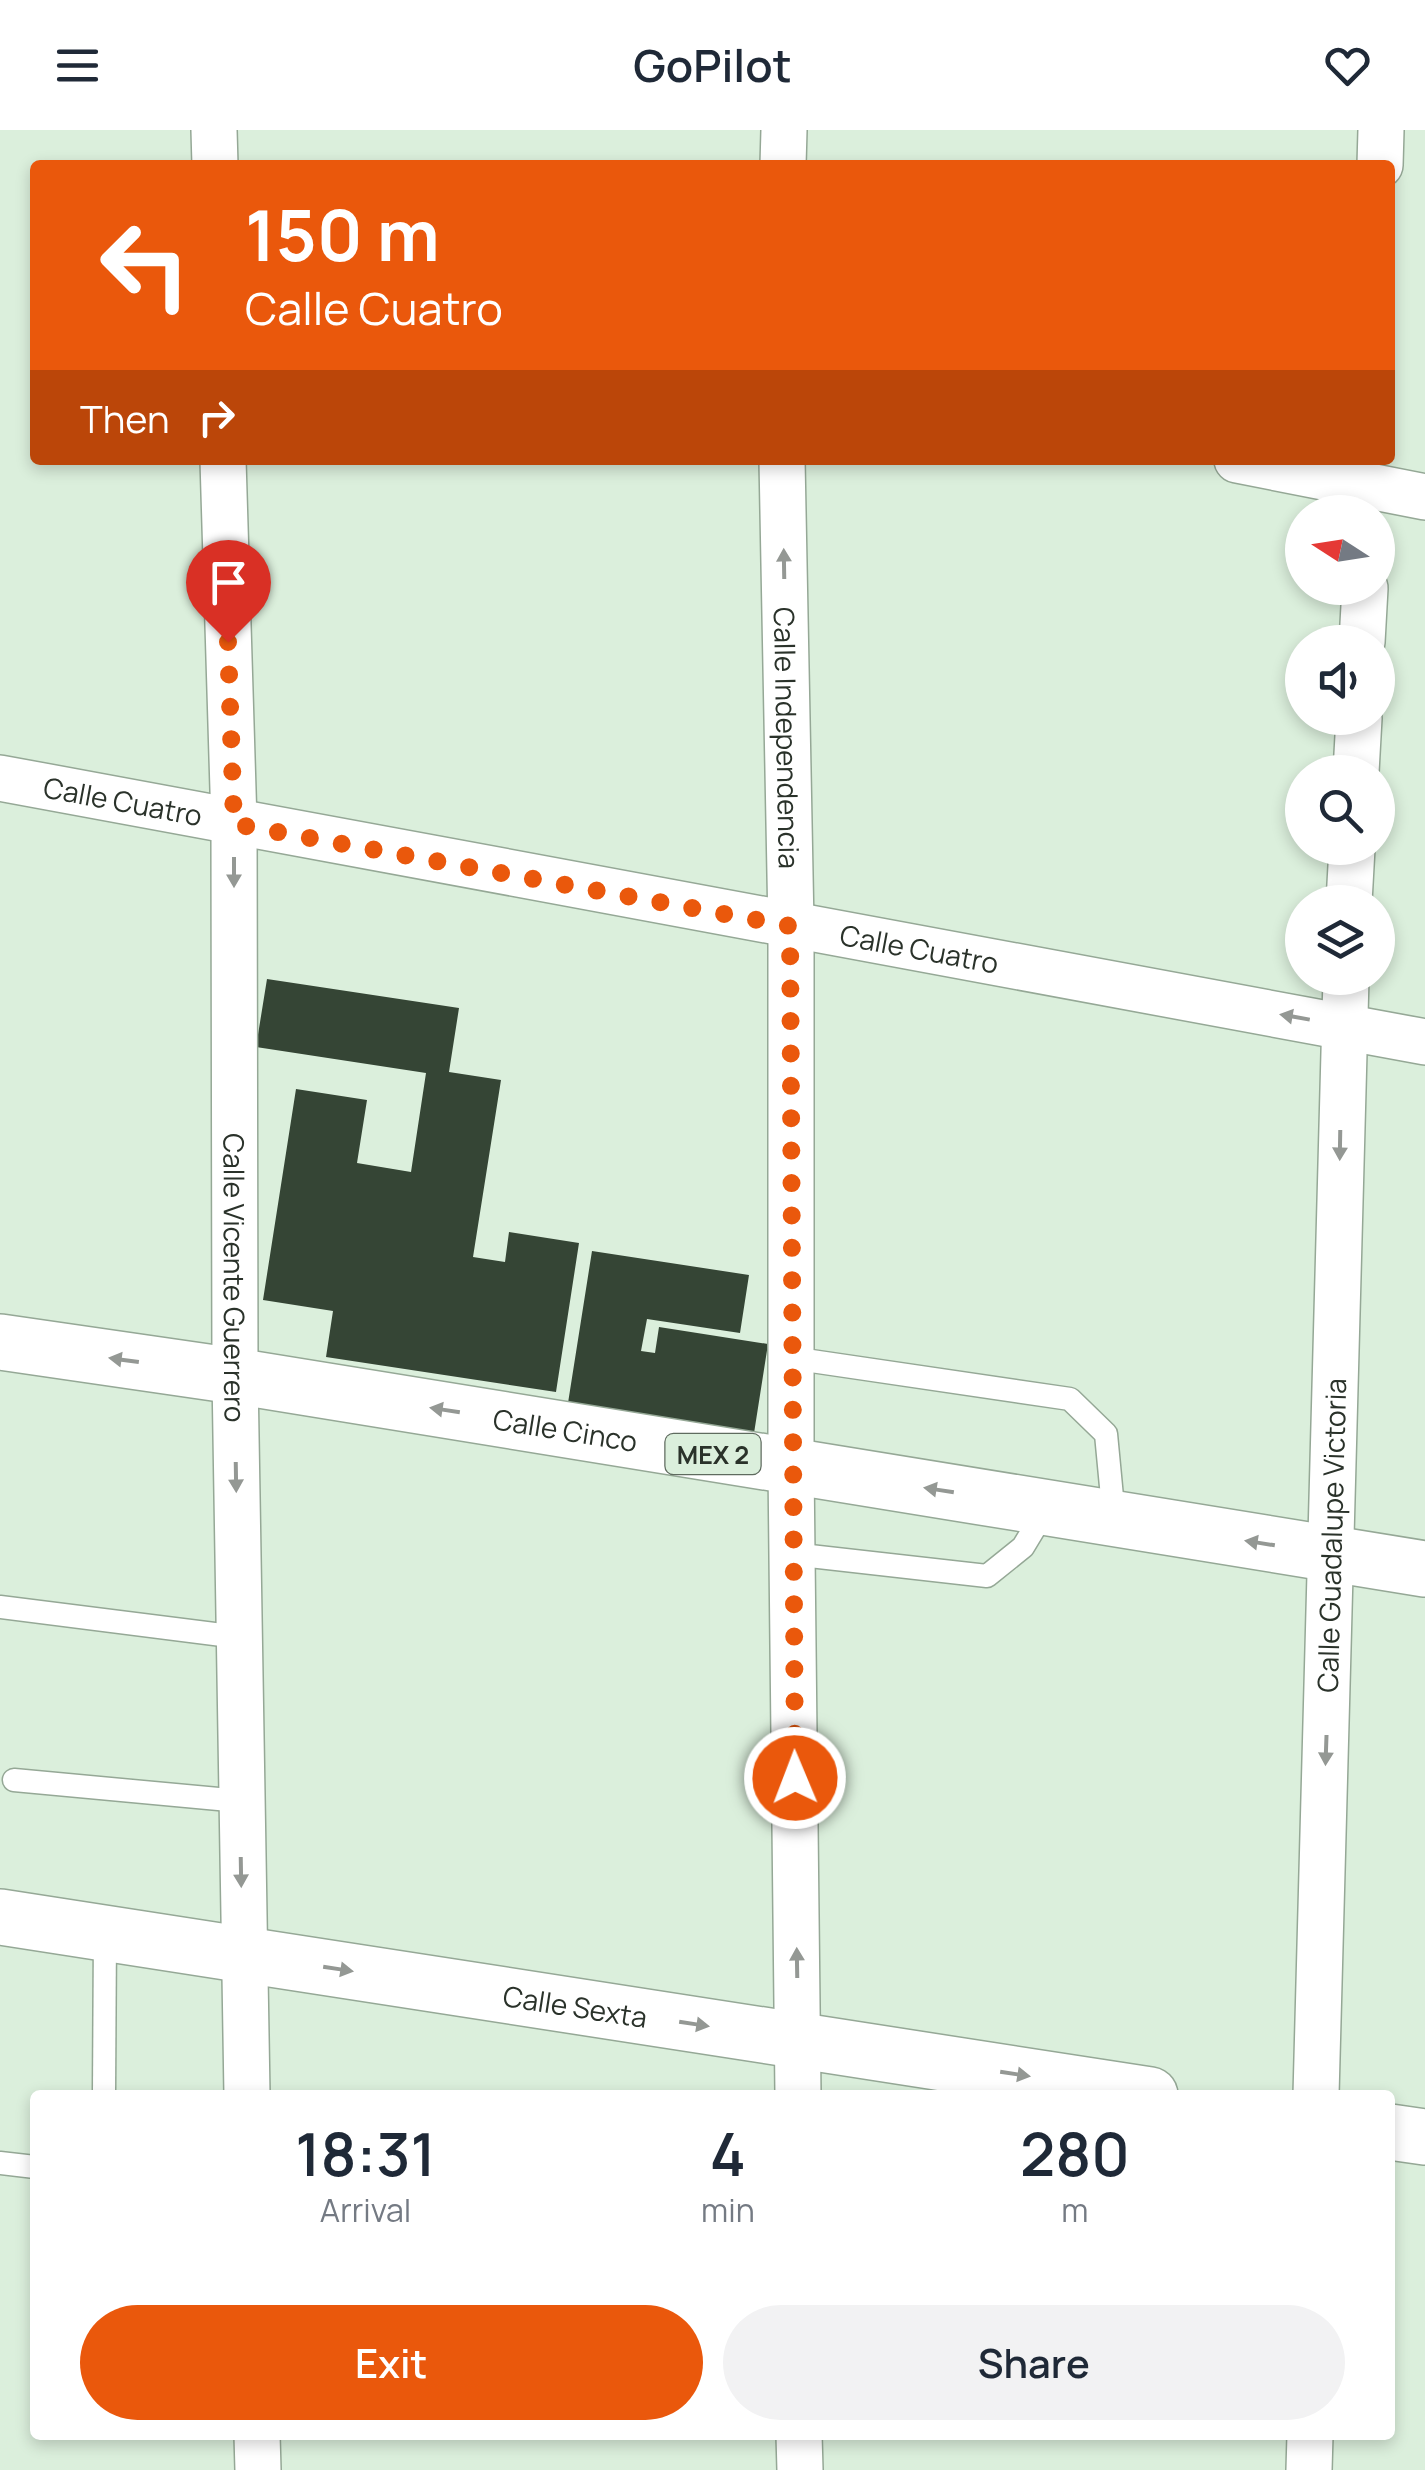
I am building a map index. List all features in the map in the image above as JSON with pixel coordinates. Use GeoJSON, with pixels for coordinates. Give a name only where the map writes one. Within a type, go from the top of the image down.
{"type":"FeatureCollection","features":[{"type":"Feature","properties":{"kind":"main road","name":"Calle Cinco"},"geometry":{"type":"LineString","coordinates":[[0,1342],[235,1376],[1425,1569]]}},
{"type":"Feature","properties":{"kind":"main road","name":"Calle Sexta"},"geometry":{"type":"LineString","coordinates":[[0,1917],[1118,2090]]}},
{"type":"Feature","properties":{"kind":"main road"},"geometry":{"type":"LineString","coordinates":[[1395,2133],[1425,2137]]}},
{"type":"Feature","properties":{"kind":"street"},"geometry":{"type":"LineString","coordinates":[[214,130],[215,160]]}},
{"type":"Feature","properties":{"kind":"street"},"geometry":{"type":"LineString","coordinates":[[783,160],[784,130]]}},
{"type":"Feature","properties":{"kind":"street"},"geometry":{"type":"LineString","coordinates":[[1380,160],[1381,130]]}},
{"type":"Feature","properties":{"kind":"street","name":"Calle Vicente Guerrero"},"geometry":{"type":"LineString","coordinates":[[223,465],[234,824],[235,1376],[247,2090]]}},
{"type":"Feature","properties":{"kind":"street","name":"Calle Independencia"},"geometry":{"type":"LineString","coordinates":[[782,465],[790,926],[798,2090]]}},
{"type":"Feature","properties":{"kind":"street"},"geometry":{"type":"LineString","coordinates":[[1262,465],[1425,498]]}},
{"type":"Feature","properties":{"kind":"street","name":"Calle Cuatro"},"geometry":{"type":"LineString","coordinates":[[0,778],[1425,1042]]}},
{"type":"Feature","properties":{"kind":"street","name":"Calle Guadalupe Victoria"},"geometry":{"type":"LineString","coordinates":[[1316,2090],[1345,995]]}},
{"type":"Feature","properties":{"kind":"street"},"geometry":{"type":"LineString","coordinates":[[257,2440],[258,2470]]}},
{"type":"Feature","properties":{"kind":"street"},"geometry":{"type":"LineString","coordinates":[[800,2440],[800,2470]]}},
{"type":"Feature","properties":{"kind":"street"},"geometry":{"type":"LineString","coordinates":[[1310,2440],[1310,2470]]}},
{"type":"Feature","properties":{"kind":"lane"},"geometry":{"type":"LineString","coordinates":[[792,1358],[1070,1400],[1106,1434],[1114,1519]]}},
{"type":"Feature","properties":{"kind":"lane"},"geometry":{"type":"LineString","coordinates":[[792,1554],[987,1576],[1023,1548],[1047,1508]]}},
{"type":"Feature","properties":{"kind":"lane"},"geometry":{"type":"LineString","coordinates":[[0,1607],[238,1637]]}},
{"type":"Feature","properties":{"kind":"lane"},"geometry":{"type":"LineString","coordinates":[[14,1780],[240,1801]]}},
{"type":"Feature","properties":{"kind":"lane"},"geometry":{"type":"LineString","coordinates":[[104,2090],[105,1933]]}},
{"type":"Feature","properties":{"kind":"lane"},"geometry":{"type":"LineString","coordinates":[[0,2163],[30,2166]]}},
{"type":"Feature","properties":{"kind":"building"},"geometry":{"type":"Polygon","coordinates":[[[267,979],[459,1008],[449,1072],[501,1080],[473,1257],[505,1262],[509,1232],[579,1243],[556,1392],[326,1357],[333,1311],[263,1300],[296,1089],[367,1100],[357,1163],[411,1172],[426,1073],[256,1047],[267,979]]]}},
{"type":"Feature","properties":{"kind":"building"},"geometry":{"type":"Polygon","coordinates":[[[592,1251],[749,1275],[740,1333],[647,1319],[641,1351],[655,1353],[659,1327],[768,1344],[752,1446],[568,1403],[592,1251]]]}},
{"type":"Feature","properties":{"kind":"route"},"geometry":{"type":"LineString","coordinates":[[228,642],[234,824],[790,926],[795,1778]]}}]}
